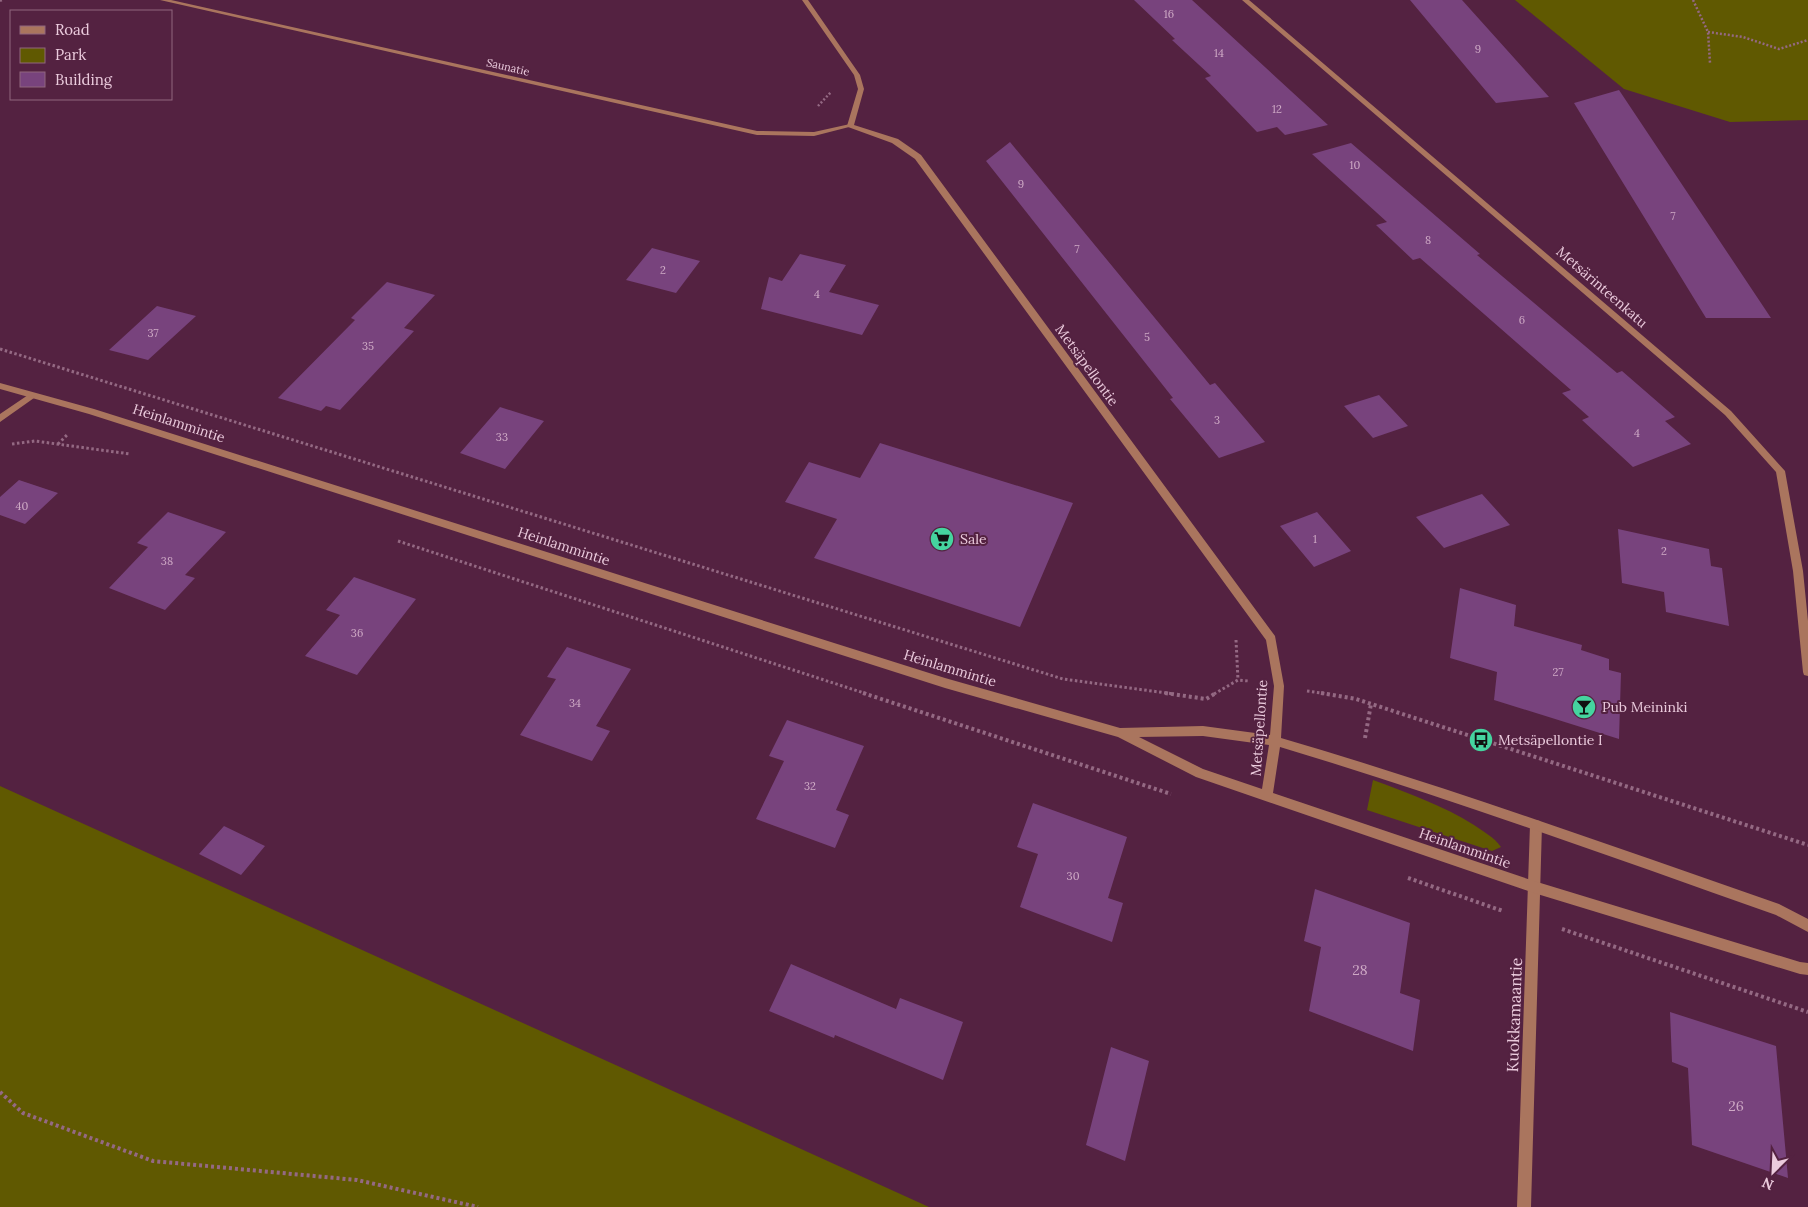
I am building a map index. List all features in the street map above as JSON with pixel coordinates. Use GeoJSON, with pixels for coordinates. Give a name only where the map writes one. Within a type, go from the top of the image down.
{"type":"FeatureCollection","features":[{"type":"Feature","properties":{"kind":"street","name":"Saunatie"},"geometry":{"type":"LineString","coordinates":[[163,0],[757,133],[814,134],[850,126]]}},
{"type":"Feature","properties":{"kind":"street"},"geometry":{"type":"LineString","coordinates":[[806,0],[857,75],[861,89],[850,126]]}},
{"type":"Feature","properties":{"kind":"street","name":"Metsärinteenkatu"},"geometry":{"type":"LineString","coordinates":[[1245,0],[1728,413],[1780,471],[1798,571],[1808,672]]}},
{"type":"Feature","properties":{"kind":"street","name":"Metsäpellontie"},"geometry":{"type":"LineString","coordinates":[[850,126],[895,141],[918,157],[1271,640],[1279,686],[1275,741],[1267,796]]}},
{"type":"Feature","properties":{"kind":"street","name":"Heinlammintie"},"geometry":{"type":"LineString","coordinates":[[0,386],[91,411],[945,683],[1120,733],[1200,773],[1267,796],[1534,887],[1808,969]]}},
{"type":"Feature","properties":{"kind":"street"},"geometry":{"type":"LineString","coordinates":[[0,419],[31,396]]}},
{"type":"Feature","properties":{"kind":"street","name":"Heinlammintie"},"geometry":{"type":"LineString","coordinates":[[1120,733],[1203,731],[1275,741],[1360,766],[1536,825],[1779,910],[1808,926]]}},
{"type":"Feature","properties":{"kind":"street","name":"Kuokkamaantie"},"geometry":{"type":"LineString","coordinates":[[1524,1207],[1536,825]]}},
{"type":"Feature","properties":{"kind":"path"},"geometry":{"type":"LineString","coordinates":[[1693,0],[1708,32],[1710,62]]}},
{"type":"Feature","properties":{"kind":"path"},"geometry":{"type":"LineString","coordinates":[[1708,32],[1743,37],[1779,49],[1808,40]]}},
{"type":"Feature","properties":{"kind":"path"},"geometry":{"type":"LineString","coordinates":[[0,350],[1063,679],[1206,699],[1238,680],[1356,699],[1808,845]]}},
{"type":"Feature","properties":{"kind":"path"},"geometry":{"type":"LineString","coordinates":[[8,445],[35,441],[135,455]]}},
{"type":"Feature","properties":{"kind":"path"},"geometry":{"type":"LineString","coordinates":[[389,538],[1180,796]]}},
{"type":"Feature","properties":{"kind":"path"},"geometry":{"type":"LineString","coordinates":[[1399,874],[1487,907],[1533,919],[1808,1012]]}},
{"type":"Feature","properties":{"kind":"path"},"geometry":{"type":"LineString","coordinates":[[0,1092],[23,1113],[154,1161],[357,1180],[478,1207]]}},
{"type":"Feature","properties":{"kind":"green space"},"geometry":{"type":"Polygon","coordinates":[[[1515,0],[1808,0],[1808,120],[1730,122],[1624,89],[1515,0]]]}},
{"type":"Feature","properties":{"kind":"green space"},"geometry":{"type":"Polygon","coordinates":[[[1373,780],[1450,811],[1485,832],[1501,847],[1492,851],[1367,810],[1373,780]]]}},
{"type":"Feature","properties":{"kind":"green space"},"geometry":{"type":"Polygon","coordinates":[[[0,786],[929,1207],[0,1207],[0,786]]]}},
{"type":"Feature","properties":{"kind":"building"},"geometry":{"type":"Polygon","coordinates":[[[1134,0],[1192,0],[1328,125],[1285,135],[1277,127],[1257,132],[1205,78],[1211,76],[1172,40],[1175,39],[1134,0]]]}},
{"type":"Feature","properties":{"kind":"building"},"geometry":{"type":"Polygon","coordinates":[[[1410,0],[1462,0],[1549,97],[1496,103],[1410,0]]]}},
{"type":"Feature","properties":{"kind":"building"},"geometry":{"type":"Polygon","coordinates":[[[1619,90],[1771,318],[1706,318],[1574,103],[1619,90]]]}},
{"type":"Feature","properties":{"kind":"building"},"geometry":{"type":"Polygon","coordinates":[[[1010,142],[1210,385],[1215,383],[1265,442],[1219,458],[1170,399],[1173,398],[986,161],[1010,142]]]}},
{"type":"Feature","properties":{"kind":"building"},"geometry":{"type":"Polygon","coordinates":[[[1351,143],[1480,254],[1477,255],[1617,373],[1622,371],[1675,417],[1665,421],[1691,444],[1633,467],[1582,420],[1589,417],[1562,393],[1571,390],[1420,258],[1413,260],[1376,225],[1387,222],[1312,154],[1351,143]]]}},
{"type":"Feature","properties":{"kind":"building"},"geometry":{"type":"Polygon","coordinates":[[[652,248],[700,261],[676,293],[626,280],[652,248]]]}},
{"type":"Feature","properties":{"kind":"building"},"geometry":{"type":"Polygon","coordinates":[[[800,254],[846,265],[829,292],[879,305],[862,335],[761,309],[769,277],[782,281],[800,254]]]}},
{"type":"Feature","properties":{"kind":"building"},"geometry":{"type":"Polygon","coordinates":[[[387,282],[435,295],[404,328],[414,331],[340,410],[326,406],[321,411],[278,398],[355,320],[351,318],[387,282]]]}},
{"type":"Feature","properties":{"kind":"building"},"geometry":{"type":"Polygon","coordinates":[[[157,306],[196,316],[148,360],[109,350],[157,306]]]}},
{"type":"Feature","properties":{"kind":"building"},"geometry":{"type":"Polygon","coordinates":[[[1379,395],[1408,426],[1373,438],[1344,406],[1379,395]]]}},
{"type":"Feature","properties":{"kind":"building"},"geometry":{"type":"Polygon","coordinates":[[[500,407],[544,421],[505,469],[460,453],[500,407]]]}},
{"type":"Feature","properties":{"kind":"building","name":"Sale"},"geometry":{"type":"Polygon","coordinates":[[[880,443],[1073,503],[1020,627],[814,558],[837,519],[785,502],[809,462],[860,478],[880,443]]]}},
{"type":"Feature","properties":{"kind":"building"},"geometry":{"type":"Polygon","coordinates":[[[19,480],[58,493],[25,524],[0,515],[0,497],[19,480]]]}},
{"type":"Feature","properties":{"kind":"building"},"geometry":{"type":"Polygon","coordinates":[[[1482,494],[1510,525],[1444,548],[1416,517],[1482,494]]]}},
{"type":"Feature","properties":{"kind":"building"},"geometry":{"type":"Polygon","coordinates":[[[168,512],[226,532],[185,575],[195,578],[165,610],[109,588],[148,547],[137,543],[168,512]]]}},
{"type":"Feature","properties":{"kind":"building"},"geometry":{"type":"Polygon","coordinates":[[[1317,512],[1351,551],[1314,567],[1280,526],[1317,512]]]}},
{"type":"Feature","properties":{"kind":"building"},"geometry":{"type":"Polygon","coordinates":[[[1618,529],[1709,549],[1711,566],[1722,568],[1729,626],[1666,612],[1664,592],[1622,583],[1618,529]]]}},
{"type":"Feature","properties":{"kind":"building"},"geometry":{"type":"Polygon","coordinates":[[[354,577],[416,599],[357,675],[305,656],[340,615],[326,610],[354,577]]]}},
{"type":"Feature","properties":{"kind":"building"},"geometry":{"type":"Polygon","coordinates":[[[1460,588],[1516,605],[1514,626],[1582,645],[1581,650],[1609,659],[1609,670],[1621,673],[1619,739],[1494,700],[1497,672],[1450,658],[1460,588]]]}},
{"type":"Feature","properties":{"kind":"building"},"geometry":{"type":"Polygon","coordinates":[[[567,647],[631,669],[596,726],[610,731],[592,761],[520,735],[556,679],[547,677],[567,647]]]}},
{"type":"Feature","properties":{"kind":"building"},"geometry":{"type":"Polygon","coordinates":[[[787,720],[864,746],[836,810],[849,815],[835,848],[756,819],[784,761],[769,756],[787,720]]]}},
{"type":"Feature","properties":{"kind":"building"},"geometry":{"type":"Polygon","coordinates":[[[1033,803],[1127,837],[1108,898],[1123,903],[1112,942],[1020,907],[1038,854],[1017,847],[1033,803]]]}},
{"type":"Feature","properties":{"kind":"building"},"geometry":{"type":"Polygon","coordinates":[[[224,826],[265,846],[241,875],[199,854],[224,826]]]}},
{"type":"Feature","properties":{"kind":"building"},"geometry":{"type":"Polygon","coordinates":[[[1315,889],[1410,923],[1400,993],[1420,1000],[1413,1051],[1309,1011],[1321,947],[1304,941],[1315,889]]]}},
{"type":"Feature","properties":{"kind":"building"},"geometry":{"type":"Polygon","coordinates":[[[791,964],[896,1009],[900,998],[963,1022],[943,1080],[835,1035],[834,1038],[769,1011],[791,964]]]}},
{"type":"Feature","properties":{"kind":"building"},"geometry":{"type":"Polygon","coordinates":[[[1670,1012],[1776,1046],[1788,1178],[1692,1145],[1688,1068],[1672,1062],[1670,1012]]]}},
{"type":"Feature","properties":{"kind":"building"},"geometry":{"type":"Polygon","coordinates":[[[1111,1047],[1149,1061],[1125,1161],[1086,1145],[1111,1047]]]}},
{"type":"Feature","properties":{"kind":"place","name":"Sale"},"geometry":{"type":"Point","coordinates":[942,539]}},
{"type":"Feature","properties":{"kind":"place","name":"Pub Meininki"},"geometry":{"type":"Point","coordinates":[1584,707]}},
{"type":"Feature","properties":{"kind":"place","name":"Metsäpellontie I"},"geometry":{"type":"Point","coordinates":[1481,740]}}]}
